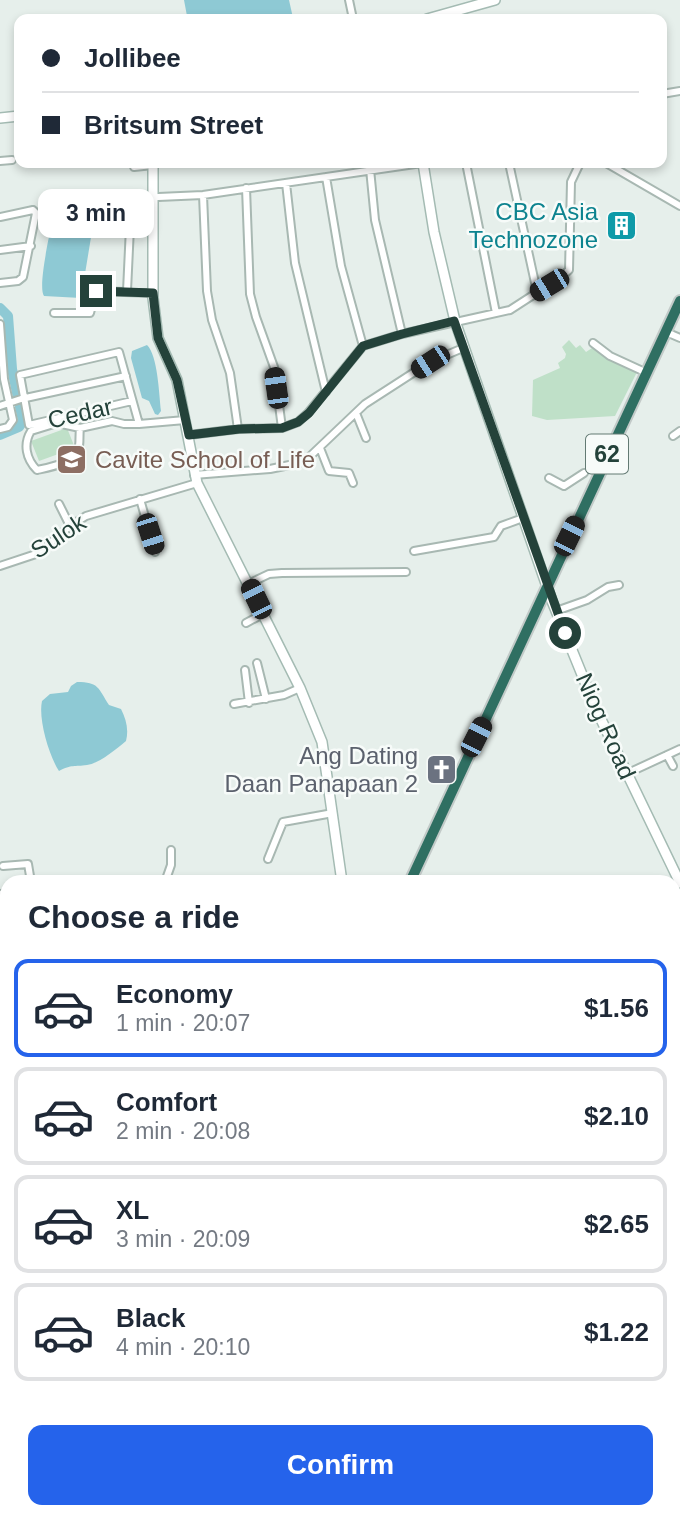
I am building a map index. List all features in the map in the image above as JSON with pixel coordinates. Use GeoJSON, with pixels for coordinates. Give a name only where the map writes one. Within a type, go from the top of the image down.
{"type":"FeatureCollection","features":[{"type":"Feature","properties":{"kind":"highway","name":"62"},"geometry":{"type":"LineString","coordinates":[[413,875],[547,586],[591,472],[647,373],[680,301]]}},
{"type":"Feature","properties":{"kind":"street"},"geometry":{"type":"LineString","coordinates":[[445,14],[495,0]]}},
{"type":"Feature","properties":{"kind":"street"},"geometry":{"type":"LineString","coordinates":[[0,161],[12,160]]}},
{"type":"Feature","properties":{"kind":"street"},"geometry":{"type":"LineString","coordinates":[[153,168],[153,293],[158,338],[177,380],[195,479],[300,688],[322,742],[341,875]]}},
{"type":"Feature","properties":{"kind":"street"},"geometry":{"type":"LineString","coordinates":[[127,291],[132,201],[136,198],[202,195],[379,168]]}},
{"type":"Feature","properties":{"kind":"street","name":"Niog Road"},"geometry":{"type":"LineString","coordinates":[[424,168],[434,232],[454,321],[547,586],[596,709],[676,875]]}},
{"type":"Feature","properties":{"kind":"street"},"geometry":{"type":"LineString","coordinates":[[467,168],[496,313]]}},
{"type":"Feature","properties":{"kind":"street"},"geometry":{"type":"LineString","coordinates":[[510,168],[537,292]]}},
{"type":"Feature","properties":{"kind":"street"},"geometry":{"type":"LineString","coordinates":[[189,435],[239,429],[282,428],[298,422],[309,413],[363,346],[516,307],[569,270],[571,182],[578,168]]}},
{"type":"Feature","properties":{"kind":"street"},"geometry":{"type":"LineString","coordinates":[[615,168],[680,206]]}},
{"type":"Feature","properties":{"kind":"street"},"geometry":{"type":"LineString","coordinates":[[370,169],[375,220],[402,334]]}},
{"type":"Feature","properties":{"kind":"street"},"geometry":{"type":"LineString","coordinates":[[326,177],[341,266],[363,346]]}},
{"type":"Feature","properties":{"kind":"street"},"geometry":{"type":"LineString","coordinates":[[286,183],[295,262],[326,392]]}},
{"type":"Feature","properties":{"kind":"street"},"geometry":{"type":"LineString","coordinates":[[246,188],[250,294],[274,368],[282,428]]}},
{"type":"Feature","properties":{"kind":"street"},"geometry":{"type":"LineString","coordinates":[[202,195],[207,291],[212,320],[230,373],[239,429]]}},
{"type":"Feature","properties":{"kind":"street"},"geometry":{"type":"LineString","coordinates":[[0,217],[36,211],[31,246],[21,279],[0,283]]}},
{"type":"Feature","properties":{"kind":"street"},"geometry":{"type":"LineString","coordinates":[[0,250],[31,246]]}},
{"type":"Feature","properties":{"kind":"street"},"geometry":{"type":"LineString","coordinates":[[54,313],[90,313],[96,291],[153,293]]}},
{"type":"Feature","properties":{"kind":"street"},"geometry":{"type":"LineString","coordinates":[[0,325],[2,379],[13,414],[12,424],[0,429]]}},
{"type":"Feature","properties":{"kind":"street"},"geometry":{"type":"LineString","coordinates":[[665,332],[680,338]]}},
{"type":"Feature","properties":{"kind":"street"},"geometry":{"type":"LineString","coordinates":[[593,343],[610,356],[647,373]]}},
{"type":"Feature","properties":{"kind":"street","name":"Sulok"},"geometry":{"type":"LineString","coordinates":[[0,566],[39,553],[86,516],[195,479],[304,462],[365,404],[430,362],[463,348]]}},
{"type":"Feature","properties":{"kind":"street"},"geometry":{"type":"LineString","coordinates":[[22,399],[20,375],[116,351],[120,354],[139,424]]}},
{"type":"Feature","properties":{"kind":"street"},"geometry":{"type":"LineString","coordinates":[[0,406],[126,376]]}},
{"type":"Feature","properties":{"kind":"street","name":"Cedar"},"geometry":{"type":"LineString","coordinates":[[22,399],[29,425],[132,401]]}},
{"type":"Feature","properties":{"kind":"street"},"geometry":{"type":"LineString","coordinates":[[356,413],[366,438]]}},
{"type":"Feature","properties":{"kind":"street"},"geometry":{"type":"LineString","coordinates":[[80,428],[79,447],[72,457],[51,467],[37,470],[34,468],[26,446],[31,430],[57,423],[80,428],[112,421],[139,424],[185,420]]}},
{"type":"Feature","properties":{"kind":"street"},"geometry":{"type":"LineString","coordinates":[[673,436],[680,431]]}},
{"type":"Feature","properties":{"kind":"street"},"geometry":{"type":"LineString","coordinates":[[320,448],[329,471],[349,473],[353,483]]}},
{"type":"Feature","properties":{"kind":"street"},"geometry":{"type":"LineString","coordinates":[[549,478],[564,486],[591,472]]}},
{"type":"Feature","properties":{"kind":"street"},"geometry":{"type":"LineString","coordinates":[[140,499],[155,552]]}},
{"type":"Feature","properties":{"kind":"street"},"geometry":{"type":"LineString","coordinates":[[59,504],[70,526]]}},
{"type":"Feature","properties":{"kind":"street"},"geometry":{"type":"LineString","coordinates":[[414,551],[494,537],[501,526],[523,518]]}},
{"type":"Feature","properties":{"kind":"street"},"geometry":{"type":"LineString","coordinates":[[248,584],[269,574],[282,573],[406,572]]}},
{"type":"Feature","properties":{"kind":"street"},"geometry":{"type":"LineString","coordinates":[[556,611],[618,585]]}},
{"type":"Feature","properties":{"kind":"street"},"geometry":{"type":"LineString","coordinates":[[246,623],[263,614]]}},
{"type":"Feature","properties":{"kind":"street"},"geometry":{"type":"LineString","coordinates":[[257,663],[266,699]]}},
{"type":"Feature","properties":{"kind":"street"},"geometry":{"type":"LineString","coordinates":[[245,670],[249,703]]}},
{"type":"Feature","properties":{"kind":"street"},"geometry":{"type":"LineString","coordinates":[[248,690],[262,686]]}},
{"type":"Feature","properties":{"kind":"street"},"geometry":{"type":"LineString","coordinates":[[234,705],[284,695],[300,688]]}},
{"type":"Feature","properties":{"kind":"street"},"geometry":{"type":"LineString","coordinates":[[626,774],[680,750]]}},
{"type":"Feature","properties":{"kind":"street"},"geometry":{"type":"LineString","coordinates":[[667,755],[673,766]]}},
{"type":"Feature","properties":{"kind":"street"},"geometry":{"type":"LineString","coordinates":[[268,859],[283,822],[333,813]]}},
{"type":"Feature","properties":{"kind":"street"},"geometry":{"type":"LineString","coordinates":[[167,875],[171,850]]}},
{"type":"Feature","properties":{"kind":"street"},"geometry":{"type":"LineString","coordinates":[[3,866],[28,864],[30,875]]}},
{"type":"Feature","properties":{"kind":"green space"},"geometry":{"type":"Polygon","coordinates":[[[569,340],[576,348],[580,345],[586,352],[595,346],[640,366],[615,416],[547,420],[532,416],[533,380],[560,368],[558,363],[566,354],[562,347],[569,340]]]}},
{"type":"Feature","properties":{"kind":"green space"},"geometry":{"type":"Polygon","coordinates":[[[67,428],[75,448],[39,461],[31,441],[67,428]]]}},
{"type":"Feature","properties":{"kind":"water"},"geometry":{"type":"Polygon","coordinates":[[[184,0],[289,0],[292,14],[187,14],[184,0]]]}},
{"type":"Feature","properties":{"kind":"water"},"geometry":{"type":"Polygon","coordinates":[[[86,205],[96,207],[81,298],[44,296],[42,280],[55,208],[86,205]]]}},
{"type":"Feature","properties":{"kind":"water"},"geometry":{"type":"Polygon","coordinates":[[[147,345],[154,358],[157,376],[161,411],[158,415],[149,401],[142,398],[131,358],[132,351],[147,345]]]}},
{"type":"Feature","properties":{"kind":"water"},"geometry":{"type":"Polygon","coordinates":[[[77,682],[94,685],[109,705],[121,709],[126,724],[126,741],[97,762],[59,771],[45,737],[42,701],[50,694],[68,692],[77,682]]]}},
{"type":"Feature","properties":{"kind":"waterway"},"geometry":{"type":"LineString","coordinates":[[0,308],[8,316],[12,369],[23,421],[19,427],[0,435]]}},
{"type":"Feature","properties":{"kind":"tunnel"},"geometry":{"type":"LineString","coordinates":[[584,473],[591,470]]}},
{"type":"Feature","properties":{"kind":"place","name":"CBC Asia Technozone"},"geometry":{"type":"Point","coordinates":[621,225]}},
{"type":"Feature","properties":{"kind":"place","name":"Cavite School of Life"},"geometry":{"type":"Point","coordinates":[72,459]}},
{"type":"Feature","properties":{"kind":"place","name":"Ang Dating Daan Panapaan 2"},"geometry":{"type":"Point","coordinates":[441,769]}},
{"type":"Feature","properties":{"kind":"route"},"geometry":{"type":"LineString","coordinates":[[96,291],[153,293],[158,338],[177,380],[189,435],[239,429],[282,428],[298,422],[309,413],[363,346],[454,321],[565,633]]}}]}
